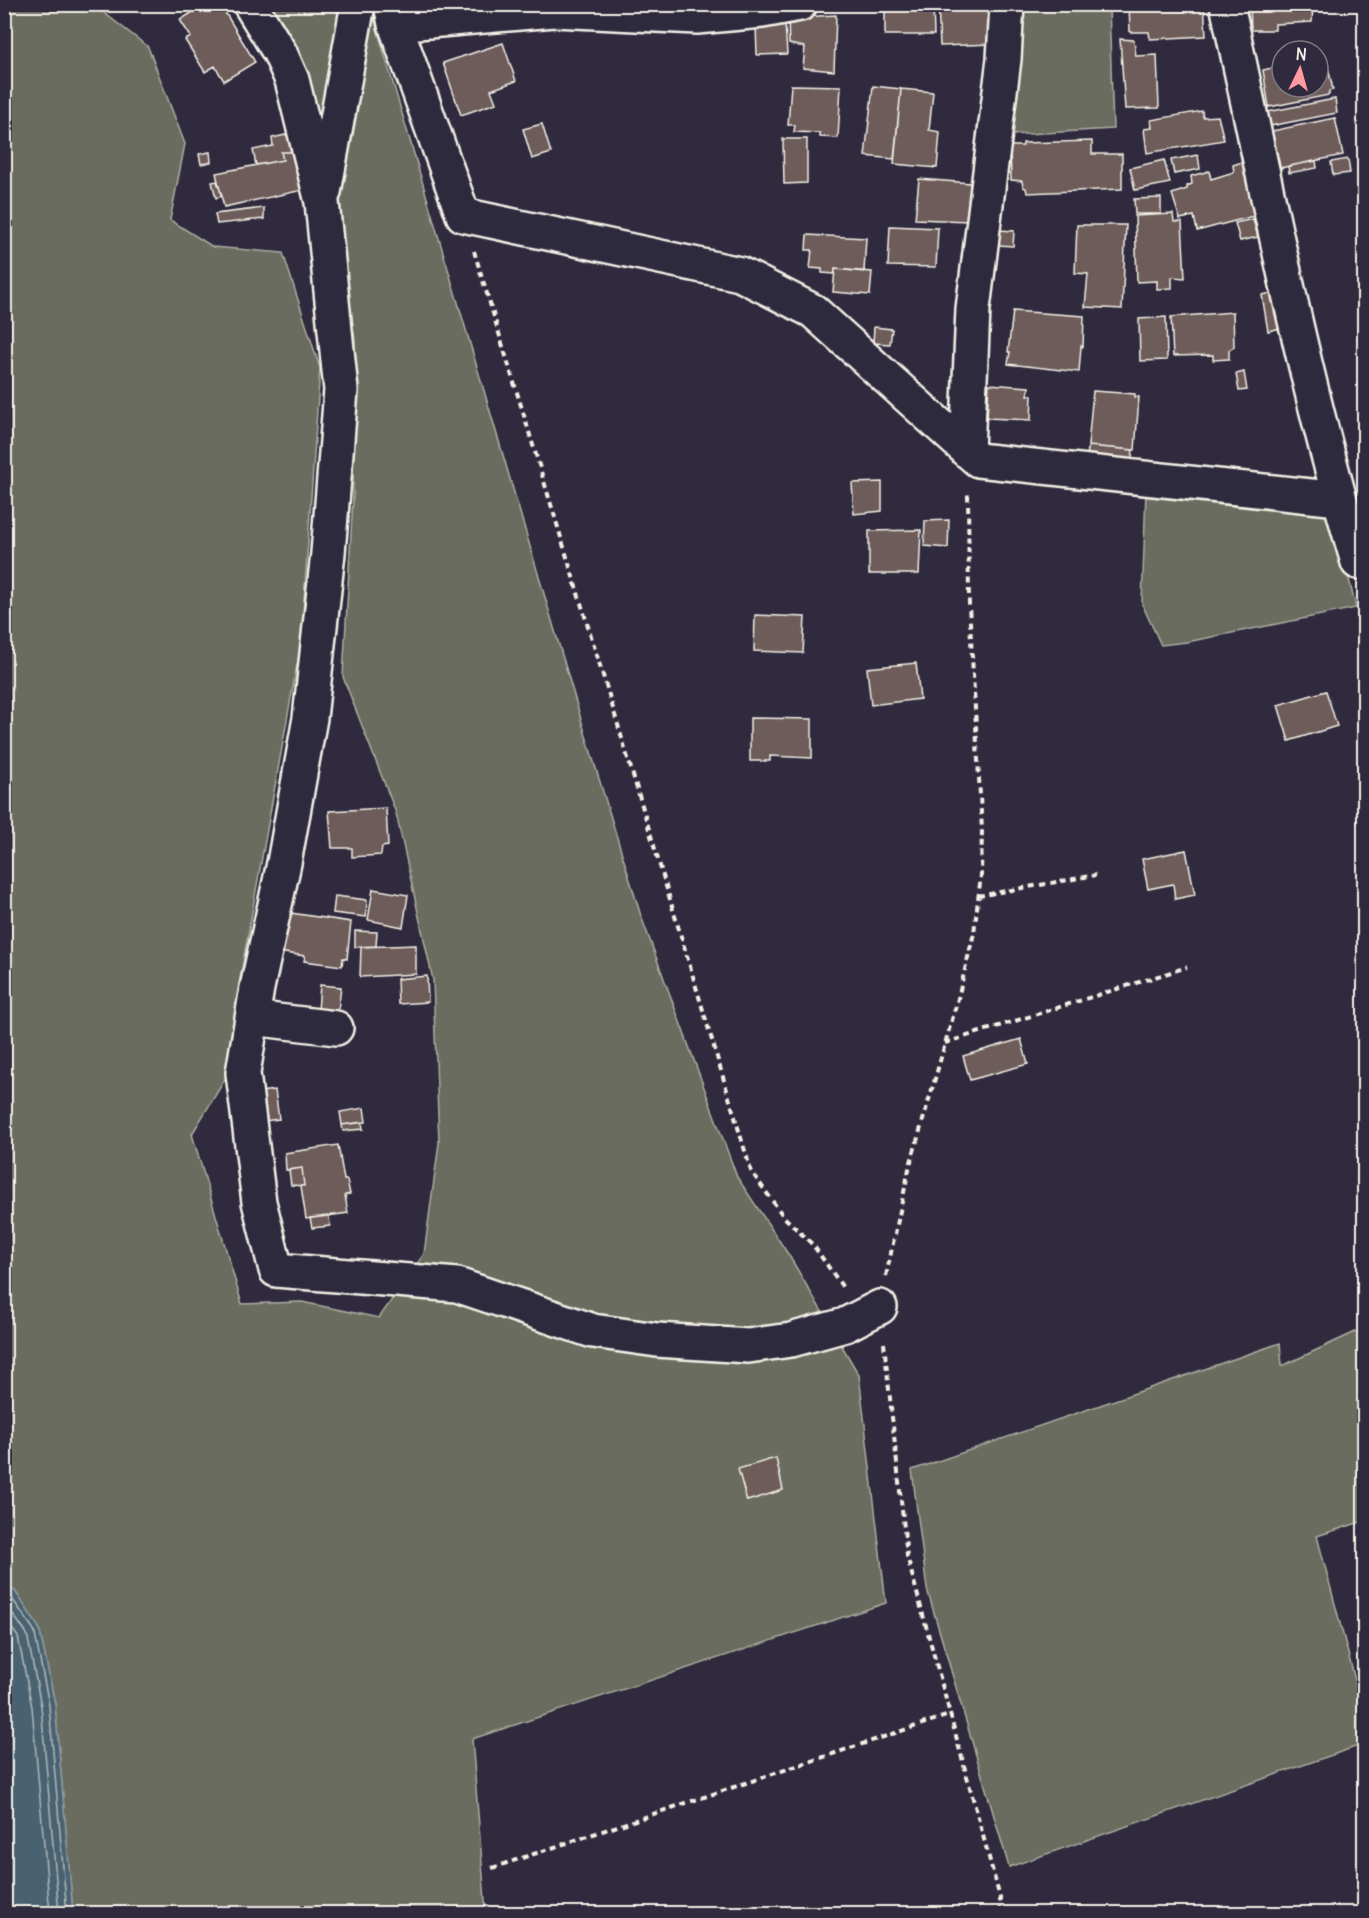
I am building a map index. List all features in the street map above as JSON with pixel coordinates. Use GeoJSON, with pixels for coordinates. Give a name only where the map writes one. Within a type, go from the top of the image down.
{"type":"FeatureCollection","features":[{"type":"Feature","properties":{"kind":"street"},"geometry":{"type":"LineString","coordinates":[[249,4],[280,54],[292,80],[322,202],[341,390],[328,553],[310,718],[243,1073],[259,1202],[276,1270],[456,1285],[593,1331],[657,1340],[748,1346],[791,1340],[845,1325],[880,1307]]}},
{"type":"Feature","properties":{"kind":"street"},"geometry":{"type":"LineString","coordinates":[[322,202],[358,4]]}},
{"type":"Feature","properties":{"kind":"street"},"geometry":{"type":"LineString","coordinates":[[800,4],[762,11],[697,17],[554,10],[393,14],[463,215],[740,274],[813,311],[978,459],[1339,499]]}},
{"type":"Feature","properties":{"kind":"street"},"geometry":{"type":"LineString","coordinates":[[968,451],[973,309],[1004,59],[1006,4]]}},
{"type":"Feature","properties":{"kind":"street"},"geometry":{"type":"LineString","coordinates":[[1227,4],[1295,321],[1339,499],[1358,561],[1365,561]]}},
{"type":"Feature","properties":{"kind":"street"},"geometry":{"type":"LineString","coordinates":[[252,1018],[336,1028]]}},
{"type":"Feature","properties":{"kind":"path"},"geometry":{"type":"LineString","coordinates":[[463,215],[751,1171],[784,1217],[813,1245],[844,1289],[880,1307]]}},
{"type":"Feature","properties":{"kind":"path"},"geometry":{"type":"LineString","coordinates":[[968,451],[969,604],[982,830],[978,896],[974,933],[957,1002],[909,1169],[880,1307],[907,1556],[1000,1898],[1000,1914]]}},
{"type":"Feature","properties":{"kind":"path"},"geometry":{"type":"LineString","coordinates":[[978,896],[1096,875]]}},
{"type":"Feature","properties":{"kind":"path"},"geometry":{"type":"LineString","coordinates":[[945,1043],[1187,967]]}},
{"type":"Feature","properties":{"kind":"path"},"geometry":{"type":"LineString","coordinates":[[492,1868],[949,1715]]}},
{"type":"Feature","properties":{"kind":"green space"},"geometry":{"type":"Polygon","coordinates":[[[5,5],[94,5],[148,47],[185,144],[170,220],[213,247],[283,253],[320,368],[301,643],[237,995],[227,1076],[192,1134],[242,1304],[302,1302],[379,1318],[424,1254],[439,1143],[433,980],[396,813],[343,677],[353,497],[355,340],[325,137],[301,70],[260,5],[370,5],[641,916],[737,1177],[790,1257],[859,1375],[886,1603],[472,1739],[486,1913],[73,1914],[55,1704],[39,1628],[15,1591],[5,1587],[5,5]]]}},
{"type":"Feature","properties":{"kind":"green space"},"geometry":{"type":"Polygon","coordinates":[[[1023,5],[1109,5],[1113,129],[1010,135],[1023,5]]]}},
{"type":"Feature","properties":{"kind":"green space"},"geometry":{"type":"Polygon","coordinates":[[[1146,491],[1332,510],[1356,608],[1187,642],[1161,645],[1142,604],[1146,491]]]}},
{"type":"Feature","properties":{"kind":"green space"},"geometry":{"type":"Polygon","coordinates":[[[1364,1328],[1364,1521],[1317,1536],[1364,1714],[1364,1744],[1009,1867],[927,1589],[912,1470],[1280,1343],[1282,1366],[1364,1328]]]}},
{"type":"Feature","properties":{"kind":"water"},"geometry":{"type":"Polygon","coordinates":[[[4,1587],[15,1591],[39,1628],[55,1704],[73,1913],[5,1913],[4,1587]]]}},
{"type":"Feature","properties":{"kind":"building"},"geometry":{"type":"Polygon","coordinates":[[[206,4],[220,4],[255,62],[224,81],[215,66],[205,72],[185,40],[191,37],[180,20],[206,4]]]}},
{"type":"Feature","properties":{"kind":"building"},"geometry":{"type":"Polygon","coordinates":[[[885,4],[933,4],[934,35],[885,35],[885,4]]]}},
{"type":"Feature","properties":{"kind":"building"},"geometry":{"type":"Polygon","coordinates":[[[938,4],[991,4],[993,44],[940,46],[938,4]]]}},
{"type":"Feature","properties":{"kind":"building"},"geometry":{"type":"Polygon","coordinates":[[[1129,4],[1204,4],[1206,36],[1150,39],[1149,32],[1130,32],[1129,4]]]}},
{"type":"Feature","properties":{"kind":"building"},"geometry":{"type":"Polygon","coordinates":[[[1250,4],[1313,4],[1312,22],[1275,24],[1275,30],[1251,30],[1250,4]]]}},
{"type":"Feature","properties":{"kind":"building"},"geometry":{"type":"Polygon","coordinates":[[[836,15],[834,71],[803,68],[805,47],[789,44],[788,18],[836,15]]]}},
{"type":"Feature","properties":{"kind":"building"},"geometry":{"type":"Polygon","coordinates":[[[785,23],[787,54],[757,55],[756,25],[785,23]]]}},
{"type":"Feature","properties":{"kind":"building"},"geometry":{"type":"Polygon","coordinates":[[[1120,39],[1134,40],[1136,56],[1157,55],[1159,108],[1125,109],[1120,39]]]}},
{"type":"Feature","properties":{"kind":"building"},"geometry":{"type":"Polygon","coordinates":[[[503,43],[516,81],[491,90],[496,103],[461,115],[443,63],[503,43]]]}},
{"type":"Feature","properties":{"kind":"building"},"geometry":{"type":"Polygon","coordinates":[[[1270,69],[1270,99],[1309,99],[1269,107],[1263,70],[1270,69]]]}},
{"type":"Feature","properties":{"kind":"building"},"geometry":{"type":"Polygon","coordinates":[[[791,85],[841,86],[838,138],[820,137],[820,133],[794,132],[795,125],[788,125],[791,85]]]}},
{"type":"Feature","properties":{"kind":"building"},"geometry":{"type":"Polygon","coordinates":[[[873,86],[901,89],[894,159],[865,156],[873,86]]]}},
{"type":"Feature","properties":{"kind":"building"},"geometry":{"type":"Polygon","coordinates":[[[901,89],[933,92],[929,130],[940,132],[937,168],[894,164],[901,89]]]}},
{"type":"Feature","properties":{"kind":"building"},"geometry":{"type":"Polygon","coordinates":[[[1335,99],[1337,113],[1270,126],[1267,112],[1335,99]]]}},
{"type":"Feature","properties":{"kind":"building"},"geometry":{"type":"Polygon","coordinates":[[[1202,111],[1203,117],[1218,116],[1224,140],[1147,153],[1144,129],[1152,128],[1151,120],[1202,111]]]}},
{"type":"Feature","properties":{"kind":"building"},"geometry":{"type":"Polygon","coordinates":[[[1335,118],[1343,155],[1280,168],[1272,131],[1335,118]]]}},
{"type":"Feature","properties":{"kind":"building"},"geometry":{"type":"Polygon","coordinates":[[[542,124],[551,153],[532,159],[523,129],[542,124]]]}},
{"type":"Feature","properties":{"kind":"building"},"geometry":{"type":"Polygon","coordinates":[[[290,134],[295,152],[281,152],[283,160],[256,165],[253,150],[273,146],[272,138],[290,134]]]}},
{"type":"Feature","properties":{"kind":"building"},"geometry":{"type":"Polygon","coordinates":[[[783,139],[807,139],[807,183],[784,184],[783,139]]]}},
{"type":"Feature","properties":{"kind":"building"},"geometry":{"type":"Polygon","coordinates":[[[1092,141],[1092,154],[1122,154],[1122,189],[1027,193],[1022,181],[1011,180],[1010,146],[1023,146],[1023,143],[1092,141]]]}},
{"type":"Feature","properties":{"kind":"building"},"geometry":{"type":"Polygon","coordinates":[[[210,152],[211,162],[201,164],[199,154],[210,152]]]}},
{"type":"Feature","properties":{"kind":"building"},"geometry":{"type":"Polygon","coordinates":[[[281,152],[295,152],[303,190],[224,207],[216,173],[283,160],[281,152]]]}},
{"type":"Feature","properties":{"kind":"building"},"geometry":{"type":"Polygon","coordinates":[[[1198,155],[1200,169],[1174,174],[1171,160],[1198,155]]]}},
{"type":"Feature","properties":{"kind":"building"},"geometry":{"type":"Polygon","coordinates":[[[1348,159],[1350,173],[1333,175],[1331,162],[1348,159]]]}},
{"type":"Feature","properties":{"kind":"building"},"geometry":{"type":"Polygon","coordinates":[[[1164,160],[1170,183],[1135,190],[1130,168],[1164,160]]]}},
{"type":"Feature","properties":{"kind":"building"},"geometry":{"type":"Polygon","coordinates":[[[1245,161],[1261,214],[1197,231],[1194,216],[1180,219],[1172,194],[1187,189],[1187,186],[1192,184],[1191,176],[1209,171],[1211,179],[1234,172],[1233,165],[1245,161]]]}},
{"type":"Feature","properties":{"kind":"building"},"geometry":{"type":"Polygon","coordinates":[[[1316,161],[1317,168],[1289,173],[1288,166],[1316,161]]]}},
{"type":"Feature","properties":{"kind":"building"},"geometry":{"type":"Polygon","coordinates":[[[919,179],[970,183],[969,221],[915,219],[919,179]]]}},
{"type":"Feature","properties":{"kind":"building"},"geometry":{"type":"Polygon","coordinates":[[[217,181],[222,196],[216,198],[212,182],[217,181]]]}},
{"type":"Feature","properties":{"kind":"building"},"geometry":{"type":"Polygon","coordinates":[[[1161,198],[1161,214],[1135,214],[1134,199],[1161,198]]]}},
{"type":"Feature","properties":{"kind":"building"},"geometry":{"type":"Polygon","coordinates":[[[264,208],[264,219],[217,224],[215,214],[264,208]]]}},
{"type":"Feature","properties":{"kind":"building"},"geometry":{"type":"Polygon","coordinates":[[[1173,214],[1174,222],[1182,222],[1185,278],[1172,277],[1172,288],[1157,289],[1157,281],[1137,282],[1135,216],[1173,214]]]}},
{"type":"Feature","properties":{"kind":"building"},"geometry":{"type":"Polygon","coordinates":[[[1253,219],[1258,237],[1240,241],[1235,223],[1253,219]]]}},
{"type":"Feature","properties":{"kind":"building"},"geometry":{"type":"Polygon","coordinates":[[[1077,225],[1126,225],[1122,309],[1085,307],[1088,274],[1075,273],[1077,225]]]}},
{"type":"Feature","properties":{"kind":"building"},"geometry":{"type":"Polygon","coordinates":[[[890,226],[938,228],[936,267],[888,266],[890,226]]]}},
{"type":"Feature","properties":{"kind":"building"},"geometry":{"type":"Polygon","coordinates":[[[999,230],[1014,231],[1013,246],[998,245],[999,230]]]}},
{"type":"Feature","properties":{"kind":"building"},"geometry":{"type":"Polygon","coordinates":[[[807,235],[866,238],[864,272],[835,269],[835,274],[822,273],[822,269],[810,268],[812,250],[806,250],[807,235]]]}},
{"type":"Feature","properties":{"kind":"building"},"geometry":{"type":"Polygon","coordinates":[[[835,269],[872,272],[870,295],[833,292],[835,269]]]}},
{"type":"Feature","properties":{"kind":"building"},"geometry":{"type":"Polygon","coordinates":[[[1277,292],[1285,327],[1268,331],[1262,295],[1277,292]]]}},
{"type":"Feature","properties":{"kind":"building"},"geometry":{"type":"Polygon","coordinates":[[[1013,311],[1084,316],[1079,372],[1008,364],[1013,311]]]}},
{"type":"Feature","properties":{"kind":"building"},"geometry":{"type":"Polygon","coordinates":[[[1233,312],[1234,347],[1229,350],[1229,359],[1213,360],[1213,355],[1173,356],[1171,317],[1233,312]]]}},
{"type":"Feature","properties":{"kind":"building"},"geometry":{"type":"Polygon","coordinates":[[[1166,317],[1167,360],[1140,361],[1139,319],[1166,317]]]}},
{"type":"Feature","properties":{"kind":"building"},"geometry":{"type":"Polygon","coordinates":[[[874,327],[892,329],[890,344],[873,343],[874,327]]]}},
{"type":"Feature","properties":{"kind":"building"},"geometry":{"type":"Polygon","coordinates":[[[1244,372],[1247,390],[1239,391],[1236,374],[1244,372]]]}},
{"type":"Feature","properties":{"kind":"building"},"geometry":{"type":"Polygon","coordinates":[[[989,384],[1029,387],[1028,395],[1032,395],[1031,420],[987,418],[989,384]]]}},
{"type":"Feature","properties":{"kind":"building"},"geometry":{"type":"Polygon","coordinates":[[[1093,391],[1135,394],[1135,397],[1139,397],[1135,450],[1088,446],[1093,391]]]}},
{"type":"Feature","properties":{"kind":"building"},"geometry":{"type":"Polygon","coordinates":[[[1088,446],[1133,450],[1131,464],[1087,461],[1088,446]]]}},
{"type":"Feature","properties":{"kind":"building"},"geometry":{"type":"Polygon","coordinates":[[[882,482],[882,511],[854,514],[852,483],[882,482]]]}},
{"type":"Feature","properties":{"kind":"building"},"geometry":{"type":"Polygon","coordinates":[[[949,520],[948,548],[924,546],[925,521],[949,520]]]}},
{"type":"Feature","properties":{"kind":"building"},"geometry":{"type":"Polygon","coordinates":[[[921,530],[919,574],[869,574],[869,531],[921,530]]]}},
{"type":"Feature","properties":{"kind":"building"},"geometry":{"type":"Polygon","coordinates":[[[755,615],[805,617],[803,653],[754,651],[755,615]]]}},
{"type":"Feature","properties":{"kind":"building"},"geometry":{"type":"Polygon","coordinates":[[[916,663],[920,699],[871,705],[867,668],[916,663]]]}},
{"type":"Feature","properties":{"kind":"building"},"geometry":{"type":"Polygon","coordinates":[[[1326,691],[1337,726],[1289,741],[1278,705],[1326,691]]]}},
{"type":"Feature","properties":{"kind":"building"},"geometry":{"type":"Polygon","coordinates":[[[750,718],[812,719],[812,758],[770,756],[770,761],[750,761],[750,718]]]}},
{"type":"Feature","properties":{"kind":"building"},"geometry":{"type":"Polygon","coordinates":[[[386,808],[388,846],[382,847],[381,855],[352,857],[352,848],[332,848],[329,811],[386,808]]]}},
{"type":"Feature","properties":{"kind":"building"},"geometry":{"type":"Polygon","coordinates":[[[1186,850],[1195,895],[1175,899],[1173,884],[1148,889],[1142,859],[1186,850]]]}},
{"type":"Feature","properties":{"kind":"building"},"geometry":{"type":"Polygon","coordinates":[[[373,889],[408,895],[403,927],[368,920],[373,889]]]}},
{"type":"Feature","properties":{"kind":"building"},"geometry":{"type":"Polygon","coordinates":[[[335,896],[367,900],[366,917],[333,913],[335,896]]]}},
{"type":"Feature","properties":{"kind":"building"},"geometry":{"type":"Polygon","coordinates":[[[284,912],[351,922],[347,959],[343,958],[342,966],[304,961],[305,956],[278,952],[284,912]]]}},
{"type":"Feature","properties":{"kind":"building"},"geometry":{"type":"Polygon","coordinates":[[[355,931],[377,932],[376,946],[355,947],[355,931]]]}},
{"type":"Feature","properties":{"kind":"building"},"geometry":{"type":"Polygon","coordinates":[[[416,945],[416,974],[360,977],[361,947],[416,945]]]}},
{"type":"Feature","properties":{"kind":"building"},"geometry":{"type":"Polygon","coordinates":[[[427,976],[428,1002],[398,1004],[397,979],[427,976]]]}},
{"type":"Feature","properties":{"kind":"building"},"geometry":{"type":"Polygon","coordinates":[[[320,985],[341,987],[338,1011],[318,1010],[320,985]]]}},
{"type":"Feature","properties":{"kind":"building"},"geometry":{"type":"Polygon","coordinates":[[[1021,1039],[1028,1064],[970,1080],[963,1056],[1021,1039]]]}},
{"type":"Feature","properties":{"kind":"building"},"geometry":{"type":"Polygon","coordinates":[[[275,1090],[279,1119],[264,1121],[260,1092],[275,1090]]]}},
{"type":"Feature","properties":{"kind":"building"},"geometry":{"type":"Polygon","coordinates":[[[364,1108],[366,1122],[342,1125],[340,1112],[364,1108]]]}},
{"type":"Feature","properties":{"kind":"building"},"geometry":{"type":"Polygon","coordinates":[[[362,1122],[363,1129],[343,1131],[342,1125],[362,1122]]]}},
{"type":"Feature","properties":{"kind":"building"},"geometry":{"type":"Polygon","coordinates":[[[338,1145],[344,1180],[347,1180],[350,1194],[345,1195],[348,1213],[306,1219],[301,1186],[304,1186],[302,1168],[286,1170],[285,1153],[338,1145]]]}},
{"type":"Feature","properties":{"kind":"building"},"geometry":{"type":"Polygon","coordinates":[[[302,1168],[304,1186],[291,1185],[289,1170],[302,1168]]]}},
{"type":"Feature","properties":{"kind":"building"},"geometry":{"type":"Polygon","coordinates":[[[329,1216],[330,1226],[312,1228],[310,1218],[329,1216]]]}},
{"type":"Feature","properties":{"kind":"building"},"geometry":{"type":"Polygon","coordinates":[[[776,1458],[783,1490],[747,1501],[738,1469],[776,1458]]]}}]}
